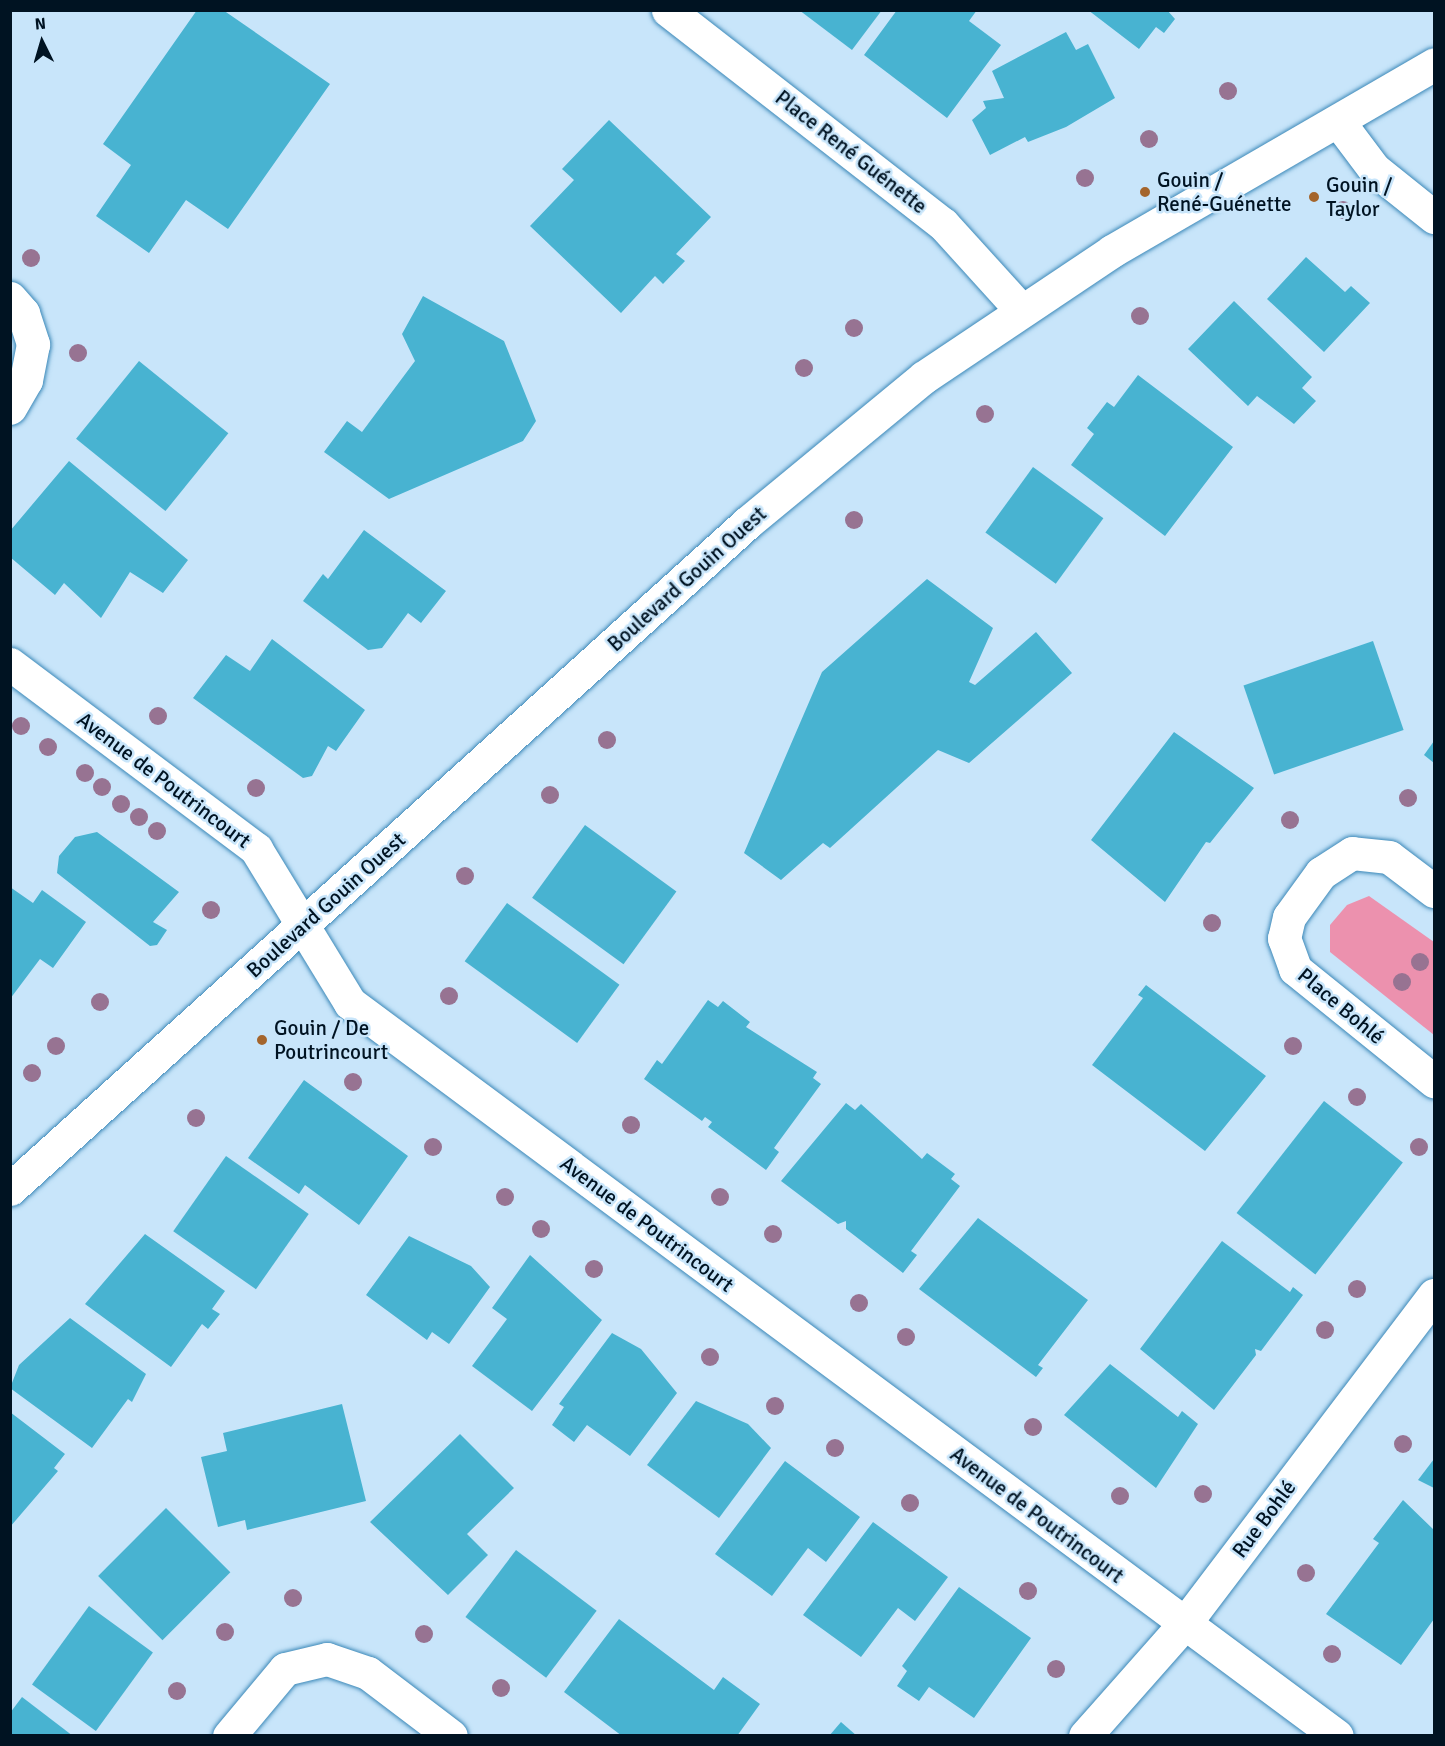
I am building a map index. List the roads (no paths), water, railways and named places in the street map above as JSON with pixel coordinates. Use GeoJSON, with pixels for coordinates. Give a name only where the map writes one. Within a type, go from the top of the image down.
{"type":"FeatureCollection","features":[{"type":"Feature","properties":{"kind":"street","name":"Place René Guénette"},"geometry":{"type":"LineString","coordinates":[[668,10],[943,224],[1020,309]]}},
{"type":"Feature","properties":{"kind":"street","name":"Boulevard Gouin Ouest"},"geometry":{"type":"LineString","coordinates":[[10,1190],[747,524],[924,377],[1020,309],[1434,64]]}},
{"type":"Feature","properties":{"kind":"street"},"geometry":{"type":"LineString","coordinates":[[1338,121],[1374,169],[1434,217]]}},
{"type":"Feature","properties":{"kind":"street"},"geometry":{"type":"LineString","coordinates":[[10,298],[31,329],[33,353],[26,380],[10,408]]}},
{"type":"Feature","properties":{"kind":"street","name":"Avenue de Poutrincourt"},"geometry":{"type":"LineString","coordinates":[[10,664],[256,849],[350,1003],[1337,1736]]}},
{"type":"Feature","properties":{"kind":"street","name":"Place Bohlé"},"geometry":{"type":"LineString","coordinates":[[1434,891],[1389,857],[1352,853],[1321,873],[1288,917],[1284,938],[1295,969],[1434,1082]]}},
{"type":"Feature","properties":{"kind":"street","name":"Rue Bohlé"},"geometry":{"type":"LineString","coordinates":[[1085,1736],[1185,1623],[1434,1294]]}},
{"type":"Feature","properties":{"kind":"street"},"geometry":{"type":"LineString","coordinates":[[229,1736],[273,1678],[298,1663],[327,1659],[368,1673],[451,1736]]}},
{"type":"Feature","properties":{"kind":"place","name":"Gouin / René-Guénette"},"geometry":{"type":"Point","coordinates":[1145,192]}},
{"type":"Feature","properties":{"kind":"place","name":"Gouin / Taylor"},"geometry":{"type":"Point","coordinates":[1314,197]}},
{"type":"Feature","properties":{"kind":"place","name":"Gouin / De Poutrincourt"},"geometry":{"type":"Point","coordinates":[262,1040]}}]}
